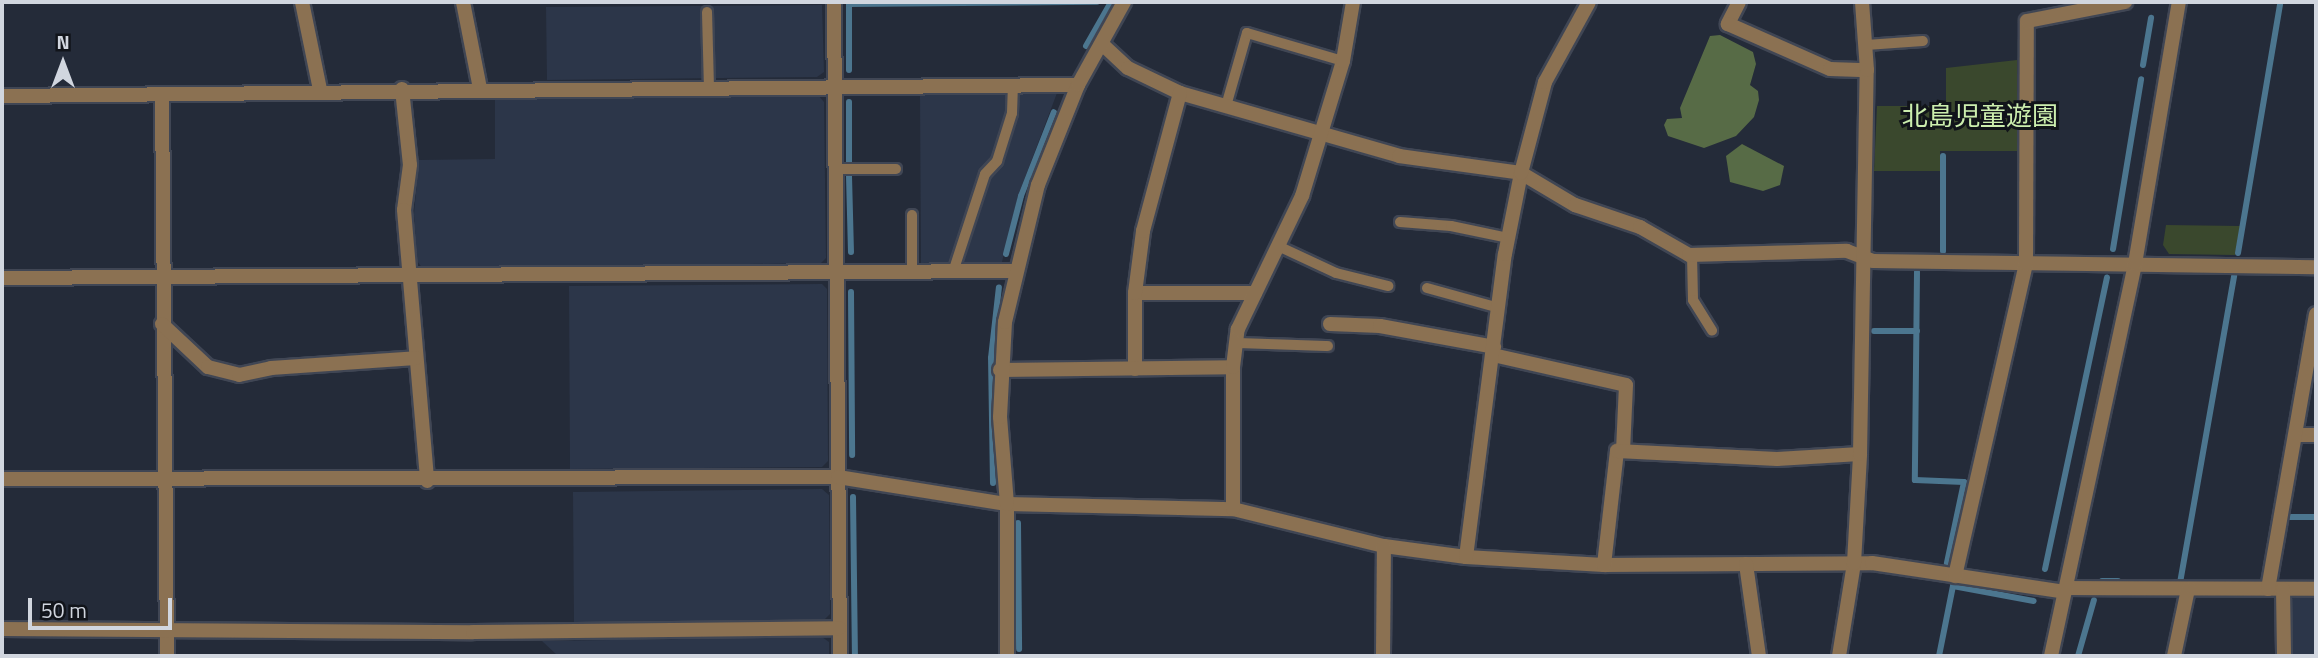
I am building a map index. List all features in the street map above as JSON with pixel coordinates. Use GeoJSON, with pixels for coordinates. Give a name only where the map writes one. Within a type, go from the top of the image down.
{"type":"FeatureCollection","features":[{"type":"Feature","properties":{"kind":"street"},"geometry":{"type":"LineString","coordinates":[[302,2],[320,90]]}},
{"type":"Feature","properties":{"kind":"street"},"geometry":{"type":"LineString","coordinates":[[463,2],[480,89]]}},
{"type":"Feature","properties":{"kind":"street"},"geometry":{"type":"LineString","coordinates":[[834,2],[839,656]]}},
{"type":"Feature","properties":{"kind":"street"},"geometry":{"type":"LineString","coordinates":[[1007,656],[1007,504],[1000,370],[1016,271],[1038,185],[1078,85],[1124,2]]}},
{"type":"Feature","properties":{"kind":"street"},"geometry":{"type":"LineString","coordinates":[[1233,509],[1233,367],[1236,343],[1255,293],[1301,196],[1343,61],[1353,2]]}},
{"type":"Feature","properties":{"kind":"street"},"geometry":{"type":"LineString","coordinates":[[1466,557],[1508,238],[1521,173],[1545,82],[1589,2]]}},
{"type":"Feature","properties":{"kind":"street"},"geometry":{"type":"LineString","coordinates":[[1739,2],[1728,24],[1830,69],[1867,70]]}},
{"type":"Feature","properties":{"kind":"street"},"geometry":{"type":"LineString","coordinates":[[1839,656],[1854,563],[1860,454],[1861,256],[1867,70],[1862,2]]}},
{"type":"Feature","properties":{"kind":"street"},"geometry":{"type":"LineString","coordinates":[[1955,576],[2026,264],[2027,21],[2083,6],[2125,2]]}},
{"type":"Feature","properties":{"kind":"street"},"geometry":{"type":"LineString","coordinates":[[2051,656],[2135,264],[2179,2]]}},
{"type":"Feature","properties":{"kind":"street"},"geometry":{"type":"LineString","coordinates":[[1102,44],[1128,68],[1180,93],[1399,156],[1521,173],[1575,205],[1640,227],[1692,255],[1847,251],[1873,261],[2316,267]]}},
{"type":"Feature","properties":{"kind":"street"},"geometry":{"type":"LineString","coordinates":[[2,96],[402,89],[1078,85]]}},
{"type":"Feature","properties":{"kind":"street"},"geometry":{"type":"LineString","coordinates":[[402,89],[410,165],[404,210],[427,481]]}},
{"type":"Feature","properties":{"kind":"street"},"geometry":{"type":"LineString","coordinates":[[1135,369],[1135,293],[1156,170],[1180,93]]}},
{"type":"Feature","properties":{"kind":"street"},"geometry":{"type":"LineString","coordinates":[[162,94],[162,477],[167,656]]}},
{"type":"Feature","properties":{"kind":"street"},"geometry":{"type":"LineString","coordinates":[[2,278],[162,280],[1016,271]]}},
{"type":"Feature","properties":{"kind":"street"},"geometry":{"type":"LineString","coordinates":[[1135,293],[1255,293]]}},
{"type":"Feature","properties":{"kind":"street"},"geometry":{"type":"LineString","coordinates":[[2284,656],[2275,589],[2316,314]]}},
{"type":"Feature","properties":{"kind":"street"},"geometry":{"type":"LineString","coordinates":[[162,324],[208,367],[239,375],[271,368],[416,358]]}},
{"type":"Feature","properties":{"kind":"street"},"geometry":{"type":"LineString","coordinates":[[1330,324],[1380,326],[1494,351],[1626,385],[1623,451]]}},
{"type":"Feature","properties":{"kind":"street"},"geometry":{"type":"LineString","coordinates":[[1000,370],[1233,367]]}},
{"type":"Feature","properties":{"kind":"street"},"geometry":{"type":"LineString","coordinates":[[2296,435],[2316,435]]}},
{"type":"Feature","properties":{"kind":"street"},"geometry":{"type":"LineString","coordinates":[[1604,565],[1613,456],[1623,451],[1777,459],[1860,454]]}},
{"type":"Feature","properties":{"kind":"street"},"geometry":{"type":"LineString","coordinates":[[2,479],[162,477],[427,481],[838,477],[1007,504],[1233,509],[1384,546],[1466,557],[1604,565],[1854,563],[2065,590],[2316,589]]}},
{"type":"Feature","properties":{"kind":"street"},"geometry":{"type":"LineString","coordinates":[[1383,656],[1384,546]]}},
{"type":"Feature","properties":{"kind":"street"},"geometry":{"type":"LineString","coordinates":[[1746,564],[1759,656]]}},
{"type":"Feature","properties":{"kind":"street"},"geometry":{"type":"LineString","coordinates":[[2174,656],[2188,589]]}},
{"type":"Feature","properties":{"kind":"street"},"geometry":{"type":"LineString","coordinates":[[2,629],[167,631],[839,628]]}},
{"type":"Feature","properties":{"kind":"lane"},"geometry":{"type":"LineString","coordinates":[[707,12],[709,87]]}},
{"type":"Feature","properties":{"kind":"lane"},"geometry":{"type":"LineString","coordinates":[[1226,106],[1247,33],[1343,61]]}},
{"type":"Feature","properties":{"kind":"lane"},"geometry":{"type":"LineString","coordinates":[[1866,44],[1923,41]]}},
{"type":"Feature","properties":{"kind":"lane"},"geometry":{"type":"LineString","coordinates":[[953,272],[985,174],[997,160],[1012,113],[1013,85]]}},
{"type":"Feature","properties":{"kind":"lane"},"geometry":{"type":"LineString","coordinates":[[835,169],[896,169]]}},
{"type":"Feature","properties":{"kind":"lane"},"geometry":{"type":"LineString","coordinates":[[912,215],[912,272]]}},
{"type":"Feature","properties":{"kind":"lane"},"geometry":{"type":"LineString","coordinates":[[1400,222],[1451,226],[1508,238]]}},
{"type":"Feature","properties":{"kind":"lane"},"geometry":{"type":"LineString","coordinates":[[1278,246],[1336,273],[1388,286]]}},
{"type":"Feature","properties":{"kind":"lane"},"geometry":{"type":"LineString","coordinates":[[1692,255],[1693,300],[1712,331]]}},
{"type":"Feature","properties":{"kind":"lane"},"geometry":{"type":"LineString","coordinates":[[1427,288],[1499,308]]}},
{"type":"Feature","properties":{"kind":"lane"},"geometry":{"type":"LineString","coordinates":[[1236,343],[1328,346]]}},
{"type":"Feature","properties":{"kind":"shaded area"},"geometry":{"type":"Polygon","coordinates":[[[822,5],[824,72],[817,77],[547,80],[546,7],[822,5]]]}},
{"type":"Feature","properties":{"kind":"shaded area"},"geometry":{"type":"Polygon","coordinates":[[[1057,93],[1018,196],[1002,262],[921,263],[920,94],[1057,93]]]}},
{"type":"Feature","properties":{"kind":"shaded area"},"geometry":{"type":"Polygon","coordinates":[[[818,95],[824,102],[826,258],[821,263],[423,269],[417,261],[414,214],[419,160],[495,159],[495,99],[818,95]]]}},
{"type":"Feature","properties":{"kind":"shaded area"},"geometry":{"type":"Polygon","coordinates":[[[822,284],[827,289],[828,461],[822,467],[570,469],[569,286],[822,284]]]}},
{"type":"Feature","properties":{"kind":"shaded area"},"geometry":{"type":"Polygon","coordinates":[[[822,489],[829,495],[830,614],[824,620],[574,623],[573,492],[822,489]]]}},
{"type":"Feature","properties":{"kind":"shaded area"},"geometry":{"type":"Polygon","coordinates":[[[2294,597],[2316,597],[2316,656],[2288,656],[2287,604],[2294,597]]]}},
{"type":"Feature","properties":{"kind":"shaded area"},"geometry":{"type":"Polygon","coordinates":[[[822,637],[829,642],[829,656],[558,656],[542,641],[822,637]]]}},
{"type":"Feature","properties":{"kind":"green space"},"geometry":{"type":"Polygon","coordinates":[[[1720,35],[1753,52],[1756,64],[1750,85],[1758,91],[1759,100],[1754,117],[1736,136],[1704,148],[1668,136],[1664,125],[1667,119],[1682,118],[1680,108],[1710,36],[1720,35]]]}},
{"type":"Feature","properties":{"kind":"green space","name":"北島児童遊園"},"geometry":{"type":"Polygon","coordinates":[[[2017,60],[2017,151],[1940,151],[1940,171],[1874,171],[1877,106],[1946,106],[1946,68],[2017,60]]]}},
{"type":"Feature","properties":{"kind":"green space"},"geometry":{"type":"Polygon","coordinates":[[[1742,144],[1784,166],[1780,185],[1763,191],[1730,182],[1726,156],[1742,144]]]}},
{"type":"Feature","properties":{"kind":"green space"},"geometry":{"type":"Polygon","coordinates":[[[2166,225],[2240,226],[2235,255],[2169,254],[2163,245],[2166,225]]]}},
{"type":"Feature","properties":{"kind":"waterway"},"geometry":{"type":"LineString","coordinates":[[849,2],[849,70]]}},
{"type":"Feature","properties":{"kind":"waterway"},"geometry":{"type":"LineString","coordinates":[[849,4],[1097,2]]}},
{"type":"Feature","properties":{"kind":"waterway"},"geometry":{"type":"LineString","coordinates":[[1086,46],[1111,2]]}},
{"type":"Feature","properties":{"kind":"waterway"},"geometry":{"type":"LineString","coordinates":[[2238,253],[2280,5]]}},
{"type":"Feature","properties":{"kind":"waterway"},"geometry":{"type":"LineString","coordinates":[[2143,65],[2151,18]]}},
{"type":"Feature","properties":{"kind":"waterway"},"geometry":{"type":"LineString","coordinates":[[2113,249],[2141,79]]}},
{"type":"Feature","properties":{"kind":"waterway"},"geometry":{"type":"LineString","coordinates":[[849,102],[849,162]]}},
{"type":"Feature","properties":{"kind":"waterway"},"geometry":{"type":"LineString","coordinates":[[1006,254],[1021,196],[1054,112]]}},
{"type":"Feature","properties":{"kind":"waterway"},"geometry":{"type":"LineString","coordinates":[[1943,156],[1943,251]]}},
{"type":"Feature","properties":{"kind":"waterway"},"geometry":{"type":"LineString","coordinates":[[849,176],[851,252]]}},
{"type":"Feature","properties":{"kind":"waterway"},"geometry":{"type":"LineString","coordinates":[[1917,272],[1915,480],[1964,482],[1947,563]]}},
{"type":"Feature","properties":{"kind":"waterway"},"geometry":{"type":"LineString","coordinates":[[2175,582],[2180,583],[2234,276]]}},
{"type":"Feature","properties":{"kind":"waterway"},"geometry":{"type":"LineString","coordinates":[[2045,569],[2107,278]]}},
{"type":"Feature","properties":{"kind":"waterway"},"geometry":{"type":"LineString","coordinates":[[993,483],[991,358],[999,287]]}},
{"type":"Feature","properties":{"kind":"waterway"},"geometry":{"type":"LineString","coordinates":[[851,292],[852,455]]}},
{"type":"Feature","properties":{"kind":"waterway"},"geometry":{"type":"LineString","coordinates":[[1874,331],[1917,331]]}},
{"type":"Feature","properties":{"kind":"waterway"},"geometry":{"type":"LineString","coordinates":[[853,497],[855,656]]}},
{"type":"Feature","properties":{"kind":"waterway"},"geometry":{"type":"LineString","coordinates":[[2290,517],[2316,517]]}},
{"type":"Feature","properties":{"kind":"waterway"},"geometry":{"type":"LineString","coordinates":[[1018,523],[1019,649]]}},
{"type":"Feature","properties":{"kind":"waterway"},"geometry":{"type":"LineString","coordinates":[[2102,581],[2118,581]]}},
{"type":"Feature","properties":{"kind":"waterway"},"geometry":{"type":"LineString","coordinates":[[1939,656],[1953,586],[2034,601]]}},
{"type":"Feature","properties":{"kind":"waterway"},"geometry":{"type":"LineString","coordinates":[[2078,656],[2094,600]]}}]}
